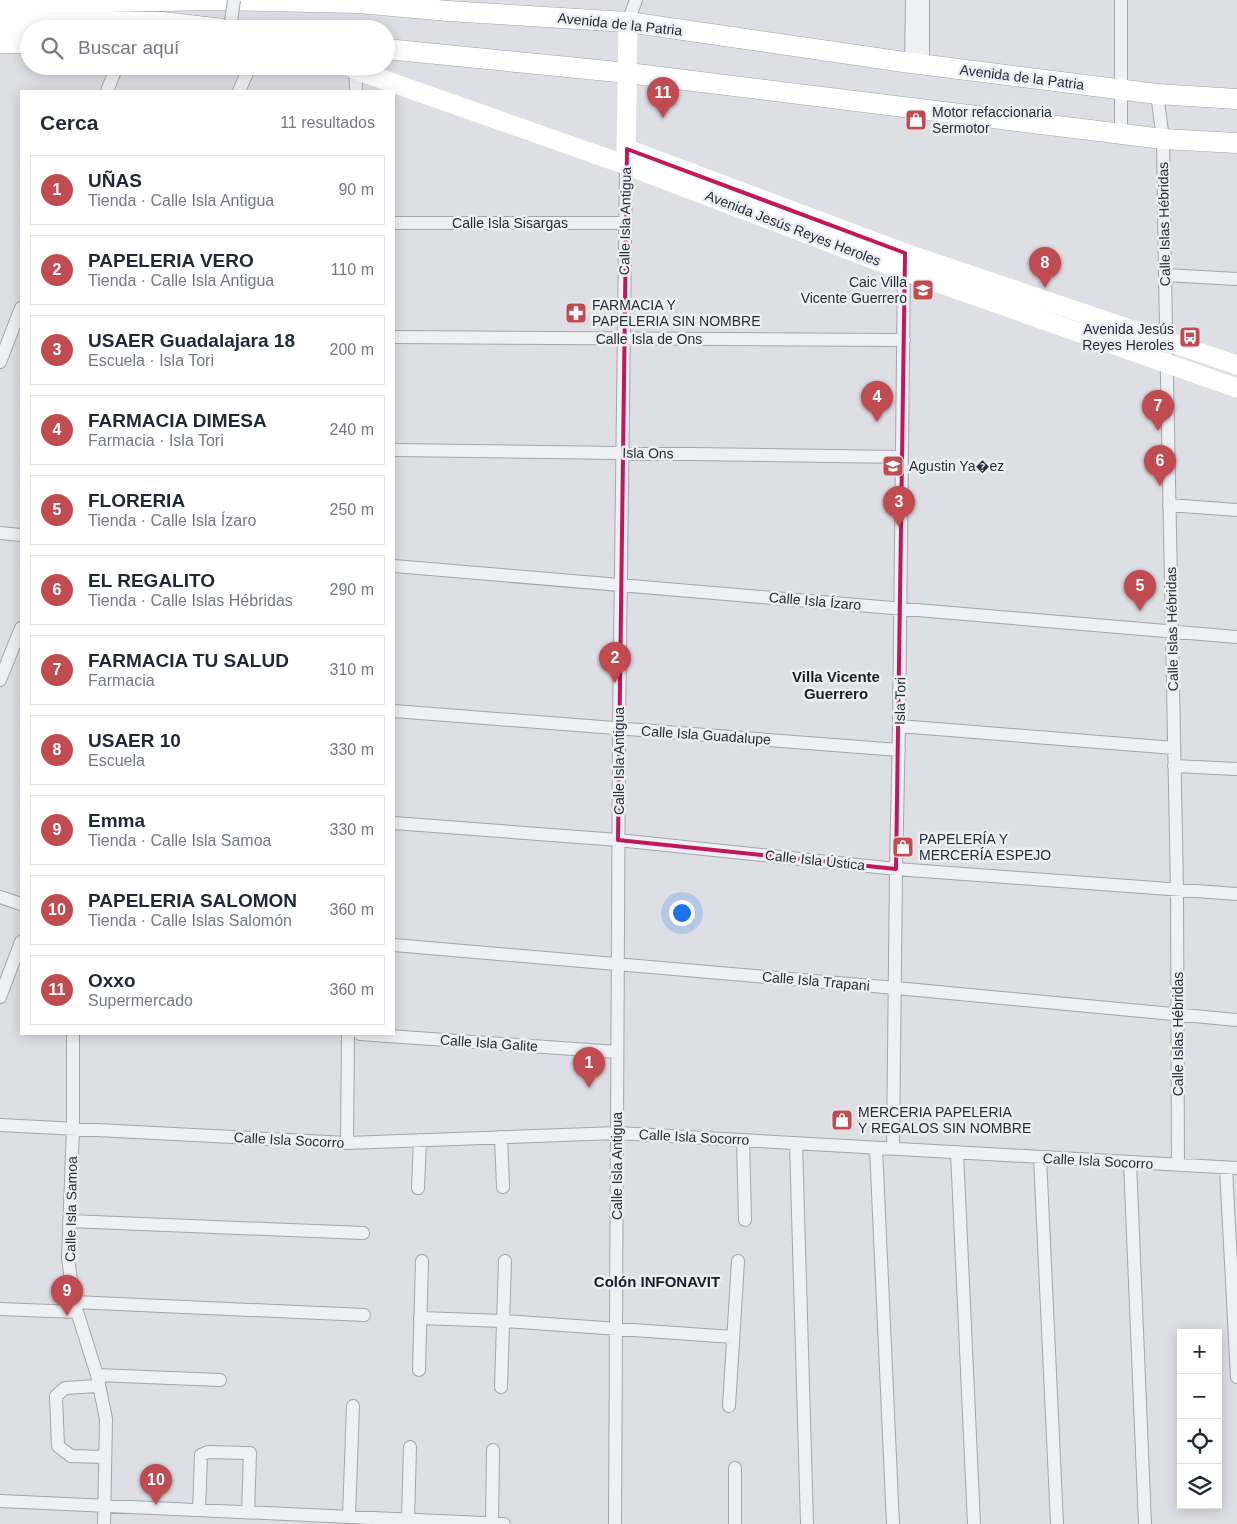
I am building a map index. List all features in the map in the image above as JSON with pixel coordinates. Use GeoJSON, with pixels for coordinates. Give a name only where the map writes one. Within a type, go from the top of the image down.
{"type":"FeatureCollection","features":[{"type":"Feature","properties":{"kind":"main road","name":"Avenida de la Patria"},"geometry":{"type":"LineString","coordinates":[[1,25],[55,4],[215,0],[355,2],[450,6],[628,22],[917,64],[1157,94],[1237,99]]}},
{"type":"Feature","properties":{"kind":"main road"},"geometry":{"type":"LineString","coordinates":[[1,25],[20,25]]}},
{"type":"Feature","properties":{"kind":"main road"},"geometry":{"type":"LineString","coordinates":[[1,25],[20,37]]}},
{"type":"Feature","properties":{"kind":"main road"},"geometry":{"type":"LineString","coordinates":[[395,50],[628,73],[1163,138],[1237,143]]}},
{"type":"Feature","properties":{"kind":"street"},"geometry":{"type":"LineString","coordinates":[[231,20],[234,0]]}},
{"type":"Feature","properties":{"kind":"street","name":"Calle Isla Antigua"},"geometry":{"type":"LineString","coordinates":[[615,1524],[618,840],[626,157],[628,22],[636,0]]}},
{"type":"Feature","properties":{"kind":"street"},"geometry":{"type":"LineString","coordinates":[[912,0],[917,64]]}},
{"type":"Feature","properties":{"kind":"street"},"geometry":{"type":"LineString","coordinates":[[917,64],[924,0]]}},
{"type":"Feature","properties":{"kind":"street"},"geometry":{"type":"LineString","coordinates":[[1121,0],[1121,133]]}},
{"type":"Feature","properties":{"kind":"street"},"geometry":{"type":"LineString","coordinates":[[107,90],[113,75]]}},
{"type":"Feature","properties":{"kind":"street"},"geometry":{"type":"LineString","coordinates":[[240,90],[246,75]]}},
{"type":"Feature","properties":{"kind":"street"},"geometry":{"type":"LineString","coordinates":[[355,75],[356,90]]}},
{"type":"Feature","properties":{"kind":"street","name":"Avenida Jesús Reyes Heroles"},"geometry":{"type":"LineString","coordinates":[[378,75],[626,157],[1167,364],[1237,388]]}},
{"type":"Feature","properties":{"kind":"street","name":"Calle Islas Hébridas"},"geometry":{"type":"LineString","coordinates":[[1157,94],[1163,138],[1177,890],[1178,1165]]}},
{"type":"Feature","properties":{"kind":"street","name":"Calle Isla Sisargas"},"geometry":{"type":"LineString","coordinates":[[395,223],[626,223]]}},
{"type":"Feature","properties":{"kind":"street","name":"Avenida Jesús Reyes Heroles"},"geometry":{"type":"LineString","coordinates":[[904,262],[1166,341],[1237,365]]}},
{"type":"Feature","properties":{"kind":"street","name":"Isla Tori"},"geometry":{"type":"LineString","coordinates":[[893,1149],[904,262]]}},
{"type":"Feature","properties":{"kind":"street"},"geometry":{"type":"LineString","coordinates":[[1165,275],[1237,279]]}},
{"type":"Feature","properties":{"kind":"street"},"geometry":{"type":"LineString","coordinates":[[0,362],[20,311]]}},
{"type":"Feature","properties":{"kind":"street","name":"Calle Isla de Ons"},"geometry":{"type":"LineString","coordinates":[[395,337],[904,340]]}},
{"type":"Feature","properties":{"kind":"street","name":"Isla Ons"},"geometry":{"type":"LineString","coordinates":[[395,450],[902,457]]}},
{"type":"Feature","properties":{"kind":"street"},"geometry":{"type":"LineString","coordinates":[[1169,505],[1237,510]]}},
{"type":"Feature","properties":{"kind":"street"},"geometry":{"type":"LineString","coordinates":[[0,533],[20,535]]}},
{"type":"Feature","properties":{"kind":"street","name":"Calle Isla Ízaro"},"geometry":{"type":"LineString","coordinates":[[395,566],[1237,637]]}},
{"type":"Feature","properties":{"kind":"street"},"geometry":{"type":"LineString","coordinates":[[0,680],[20,630]]}},
{"type":"Feature","properties":{"kind":"street","name":"Calle Isla Guadalupe"},"geometry":{"type":"LineString","coordinates":[[395,711],[899,750]]}},
{"type":"Feature","properties":{"kind":"street"},"geometry":{"type":"LineString","coordinates":[[899,726],[1174,748]]}},
{"type":"Feature","properties":{"kind":"street"},"geometry":{"type":"LineString","coordinates":[[1174,766],[1237,769]]}},
{"type":"Feature","properties":{"kind":"street","name":"Calle Isla Ústica"},"geometry":{"type":"LineString","coordinates":[[395,823],[618,840],[896,868],[1237,894]]}},
{"type":"Feature","properties":{"kind":"street"},"geometry":{"type":"LineString","coordinates":[[0,898],[20,904]]}},
{"type":"Feature","properties":{"kind":"street"},"geometry":{"type":"LineString","coordinates":[[0,997],[20,945]]}},
{"type":"Feature","properties":{"kind":"street","name":"Calle Isla Trapani"},"geometry":{"type":"LineString","coordinates":[[395,945],[896,988],[1237,1020]]}},
{"type":"Feature","properties":{"kind":"street","name":"Calle Isla Samoa"},"geometry":{"type":"LineString","coordinates":[[73,1035],[73,1129],[68,1258],[76,1307],[106,1419],[104,1524]]}},
{"type":"Feature","properties":{"kind":"street"},"geometry":{"type":"LineString","coordinates":[[347,1143],[348,1035]]}},
{"type":"Feature","properties":{"kind":"street","name":"Calle Isla Galite"},"geometry":{"type":"LineString","coordinates":[[374,1035],[617,1052]]}},
{"type":"Feature","properties":{"kind":"street","name":"Calle Isla Socorro"},"geometry":{"type":"LineString","coordinates":[[0,1125],[347,1143],[617,1133],[1232,1168]]}},
{"type":"Feature","properties":{"kind":"street"},"geometry":{"type":"LineString","coordinates":[[500,1137],[503,1187]]}},
{"type":"Feature","properties":{"kind":"street"},"geometry":{"type":"LineString","coordinates":[[418,1188],[420,1140]]}},
{"type":"Feature","properties":{"kind":"street"},"geometry":{"type":"LineString","coordinates":[[743,1140],[745,1220]]}},
{"type":"Feature","properties":{"kind":"street"},"geometry":{"type":"LineString","coordinates":[[796,1143],[807,1524]]}},
{"type":"Feature","properties":{"kind":"street"},"geometry":{"type":"LineString","coordinates":[[876,1148],[892,1524]]}},
{"type":"Feature","properties":{"kind":"street"},"geometry":{"type":"LineString","coordinates":[[957,1152],[974,1524]]}},
{"type":"Feature","properties":{"kind":"street"},"geometry":{"type":"LineString","coordinates":[[1040,1157],[1057,1524]]}},
{"type":"Feature","properties":{"kind":"street"},"geometry":{"type":"LineString","coordinates":[[1130,1162],[1145,1524]]}},
{"type":"Feature","properties":{"kind":"street"},"geometry":{"type":"LineString","coordinates":[[1232,1168],[1237,1377]]}},
{"type":"Feature","properties":{"kind":"street"},"geometry":{"type":"LineString","coordinates":[[69,1220],[363,1233]]}},
{"type":"Feature","properties":{"kind":"street"},"geometry":{"type":"LineString","coordinates":[[419,1370],[422,1261]]}},
{"type":"Feature","properties":{"kind":"street"},"geometry":{"type":"LineString","coordinates":[[501,1387],[505,1261]]}},
{"type":"Feature","properties":{"kind":"street"},"geometry":{"type":"LineString","coordinates":[[729,1406],[738,1261]]}},
{"type":"Feature","properties":{"kind":"street"},"geometry":{"type":"LineString","coordinates":[[0,1309],[76,1307],[364,1315]]}},
{"type":"Feature","properties":{"kind":"street"},"geometry":{"type":"LineString","coordinates":[[420,1318],[503,1321],[733,1337]]}},
{"type":"Feature","properties":{"kind":"street"},"geometry":{"type":"LineString","coordinates":[[104,1457],[71,1456],[58,1446],[56,1396],[65,1388],[97,1380],[220,1380]]}},
{"type":"Feature","properties":{"kind":"street"},"geometry":{"type":"LineString","coordinates":[[349,1517],[353,1406]]}},
{"type":"Feature","properties":{"kind":"street"},"geometry":{"type":"LineString","coordinates":[[408,1520],[410,1447]]}},
{"type":"Feature","properties":{"kind":"street"},"geometry":{"type":"LineString","coordinates":[[492,1524],[493,1450]]}},
{"type":"Feature","properties":{"kind":"street"},"geometry":{"type":"LineString","coordinates":[[199,1510],[201,1455],[208,1452],[250,1453],[248,1512]]}},
{"type":"Feature","properties":{"kind":"street"},"geometry":{"type":"LineString","coordinates":[[735,1468],[735,1524]]}},
{"type":"Feature","properties":{"kind":"street"},"geometry":{"type":"LineString","coordinates":[[0,1501],[504,1524]]}},
{"type":"Feature","properties":{"kind":"highlighted area"},"geometry":{"type":"Polygon","coordinates":[[[627,149],[905,253],[896,869],[618,840],[627,149]]]}},
{"type":"Feature","properties":{"kind":"place","name":"Oxxo"},"geometry":{"type":"Point","coordinates":[663,118]}},
{"type":"Feature","properties":{"kind":"place","name":"Motor refaccionaria Sermotor"},"geometry":{"type":"Point","coordinates":[916,120]}},
{"type":"Feature","properties":{"kind":"place","name":"USAER 10"},"geometry":{"type":"Point","coordinates":[1045,288]}},
{"type":"Feature","properties":{"kind":"place","name":"Caic Villa Vicente Guerrero"},"geometry":{"type":"Point","coordinates":[923,290]}},
{"type":"Feature","properties":{"kind":"place","name":"FARMACIA Y PAPELERIA SIN NOMBRE"},"geometry":{"type":"Point","coordinates":[576,313]}},
{"type":"Feature","properties":{"kind":"place","name":"Avenida Jesús Reyes Heroles"},"geometry":{"type":"Point","coordinates":[1190,337]}},
{"type":"Feature","properties":{"kind":"place","name":"FARMACIA DIMESA"},"geometry":{"type":"Point","coordinates":[877,422]}},
{"type":"Feature","properties":{"kind":"place","name":"FARMACIA TU SALUD"},"geometry":{"type":"Point","coordinates":[1158,431]}},
{"type":"Feature","properties":{"kind":"place","name":"Agustin Ya�ez"},"geometry":{"type":"Point","coordinates":[893,466]}},
{"type":"Feature","properties":{"kind":"place","name":"EL REGALITO"},"geometry":{"type":"Point","coordinates":[1160,486]}},
{"type":"Feature","properties":{"kind":"place","name":"USAER Guadalajara 18"},"geometry":{"type":"Point","coordinates":[899,527]}},
{"type":"Feature","properties":{"kind":"place","name":"FLORERIA"},"geometry":{"type":"Point","coordinates":[1140,611]}},
{"type":"Feature","properties":{"kind":"place","name":"PAPELERIA VERO"},"geometry":{"type":"Point","coordinates":[615,683]}},
{"type":"Feature","properties":{"kind":"place","name":"PAPELERÍA Y MERCERÍA ESPEJO"},"geometry":{"type":"Point","coordinates":[903,847]}},
{"type":"Feature","properties":{"kind":"place","name":"UÑAS"},"geometry":{"type":"Point","coordinates":[589,1088]}},
{"type":"Feature","properties":{"kind":"place","name":"MERCERIA PAPELERIA Y REGALOS SIN NOMBRE"},"geometry":{"type":"Point","coordinates":[842,1120]}},
{"type":"Feature","properties":{"kind":"place","name":"Emma"},"geometry":{"type":"Point","coordinates":[67,1316]}},
{"type":"Feature","properties":{"kind":"place","name":"PAPELERIA SALOMON"},"geometry":{"type":"Point","coordinates":[156,1505]}},
{"type":"Feature","properties":{"kind":"district","name":"Villa Vicente Guerrero"},"geometry":{"type":"Point","coordinates":[836,684]}},
{"type":"Feature","properties":{"kind":"district","name":"Colón INFONAVIT"},"geometry":{"type":"Point","coordinates":[657,1281]}}]}
